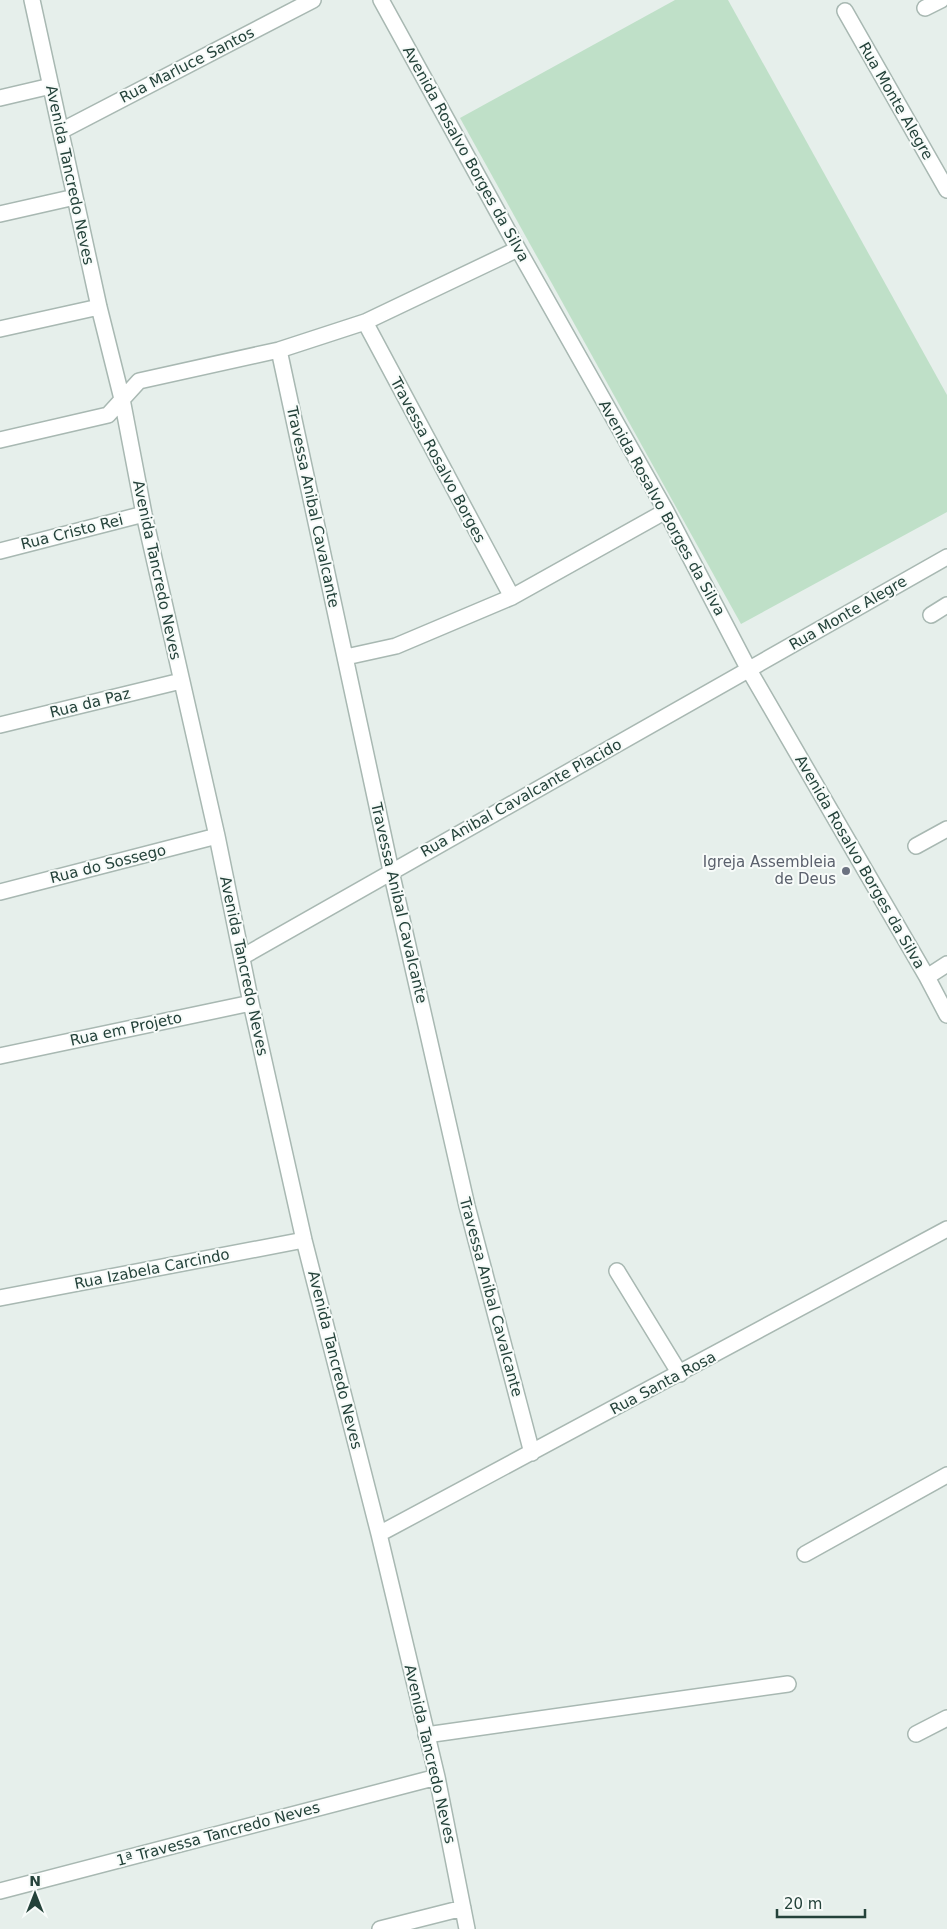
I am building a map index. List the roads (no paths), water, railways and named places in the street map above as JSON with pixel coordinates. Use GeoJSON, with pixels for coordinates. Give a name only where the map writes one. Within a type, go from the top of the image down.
{"type":"FeatureCollection","features":[{"type":"Feature","properties":{"kind":"street","name":"Avenida Tancredo Neves"},"geometry":{"type":"LineString","coordinates":[[32,0],[62,131],[98,307],[122,399],[144,514],[217,836],[251,1003],[304,1240],[379,1534],[436,1777],[467,1929]]}},
{"type":"Feature","properties":{"kind":"street","name":"Rua Marluce Santos"},"geometry":{"type":"LineString","coordinates":[[62,131],[314,0]]}},
{"type":"Feature","properties":{"kind":"street","name":"Avenida Rosalvo Borges da Silva"},"geometry":{"type":"LineString","coordinates":[[381,0],[518,249],[666,511],[749,670],[927,977],[947,1015]]}},
{"type":"Feature","properties":{"kind":"street"},"geometry":{"type":"LineString","coordinates":[[925,8],[941,0]]}},
{"type":"Feature","properties":{"kind":"street","name":"Rua Monte Alegre"},"geometry":{"type":"LineString","coordinates":[[845,11],[947,190]]}},
{"type":"Feature","properties":{"kind":"street"},"geometry":{"type":"LineString","coordinates":[[0,98],[51,86]]}},
{"type":"Feature","properties":{"kind":"street"},"geometry":{"type":"LineString","coordinates":[[0,214],[76,197]]}},
{"type":"Feature","properties":{"kind":"street"},"geometry":{"type":"LineString","coordinates":[[0,440],[108,415],[139,381],[279,350],[365,322],[518,249]]}},
{"type":"Feature","properties":{"kind":"street"},"geometry":{"type":"LineString","coordinates":[[0,329],[98,307]]}},
{"type":"Feature","properties":{"kind":"street","name":"Travessa Rosalvo Borges"},"geometry":{"type":"LineString","coordinates":[[365,322],[512,597]]}},
{"type":"Feature","properties":{"kind":"street","name":"Travessa Anibal Cavalcante"},"geometry":{"type":"LineString","coordinates":[[279,350],[391,871],[467,1206],[532,1453]]}},
{"type":"Feature","properties":{"kind":"street"},"geometry":{"type":"LineString","coordinates":[[346,657],[396,646],[512,597],[666,511]]}},
{"type":"Feature","properties":{"kind":"street","name":"Rua Cristo Rei"},"geometry":{"type":"LineString","coordinates":[[0,551],[144,514]]}},
{"type":"Feature","properties":{"kind":"street","name":"Rua Monte Alegre"},"geometry":{"type":"LineString","coordinates":[[749,670],[947,557]]}},
{"type":"Feature","properties":{"kind":"street"},"geometry":{"type":"LineString","coordinates":[[931,615],[947,605]]}},
{"type":"Feature","properties":{"kind":"street","name":"Rua Anibal Cavalcante Placido"},"geometry":{"type":"LineString","coordinates":[[242,957],[749,670]]}},
{"type":"Feature","properties":{"kind":"street","name":"Rua da Paz"},"geometry":{"type":"LineString","coordinates":[[0,725],[181,681]]}},
{"type":"Feature","properties":{"kind":"street"},"geometry":{"type":"LineString","coordinates":[[916,846],[947,829]]}},
{"type":"Feature","properties":{"kind":"street","name":"Rua do Sossego"},"geometry":{"type":"LineString","coordinates":[[0,892],[217,836]]}},
{"type":"Feature","properties":{"kind":"street"},"geometry":{"type":"LineString","coordinates":[[927,977],[947,964]]}},
{"type":"Feature","properties":{"kind":"street","name":"Rua em Projeto"},"geometry":{"type":"LineString","coordinates":[[0,1056],[251,1003]]}},
{"type":"Feature","properties":{"kind":"street","name":"Rua Santa Rosa"},"geometry":{"type":"LineString","coordinates":[[379,1534],[947,1229]]}},
{"type":"Feature","properties":{"kind":"street","name":"Rua Izabela Carcindo"},"geometry":{"type":"LineString","coordinates":[[0,1298],[304,1240]]}},
{"type":"Feature","properties":{"kind":"street"},"geometry":{"type":"LineString","coordinates":[[617,1270],[680,1374]]}},
{"type":"Feature","properties":{"kind":"street"},"geometry":{"type":"LineString","coordinates":[[805,1554],[947,1474]]}},
{"type":"Feature","properties":{"kind":"street"},"geometry":{"type":"LineString","coordinates":[[426,1735],[788,1684]]}},
{"type":"Feature","properties":{"kind":"street"},"geometry":{"type":"LineString","coordinates":[[916,1734],[947,1718]]}},
{"type":"Feature","properties":{"kind":"street","name":"1ª Travessa Tancredo Neves"},"geometry":{"type":"LineString","coordinates":[[0,1891],[436,1777]]}},
{"type":"Feature","properties":{"kind":"street"},"geometry":{"type":"LineString","coordinates":[[380,1929],[462,1908]]}},
{"type":"Feature","properties":{"kind":"place","name":"Igreja Assembleia de Deus"},"geometry":{"type":"Point","coordinates":[846,871]}}]}
